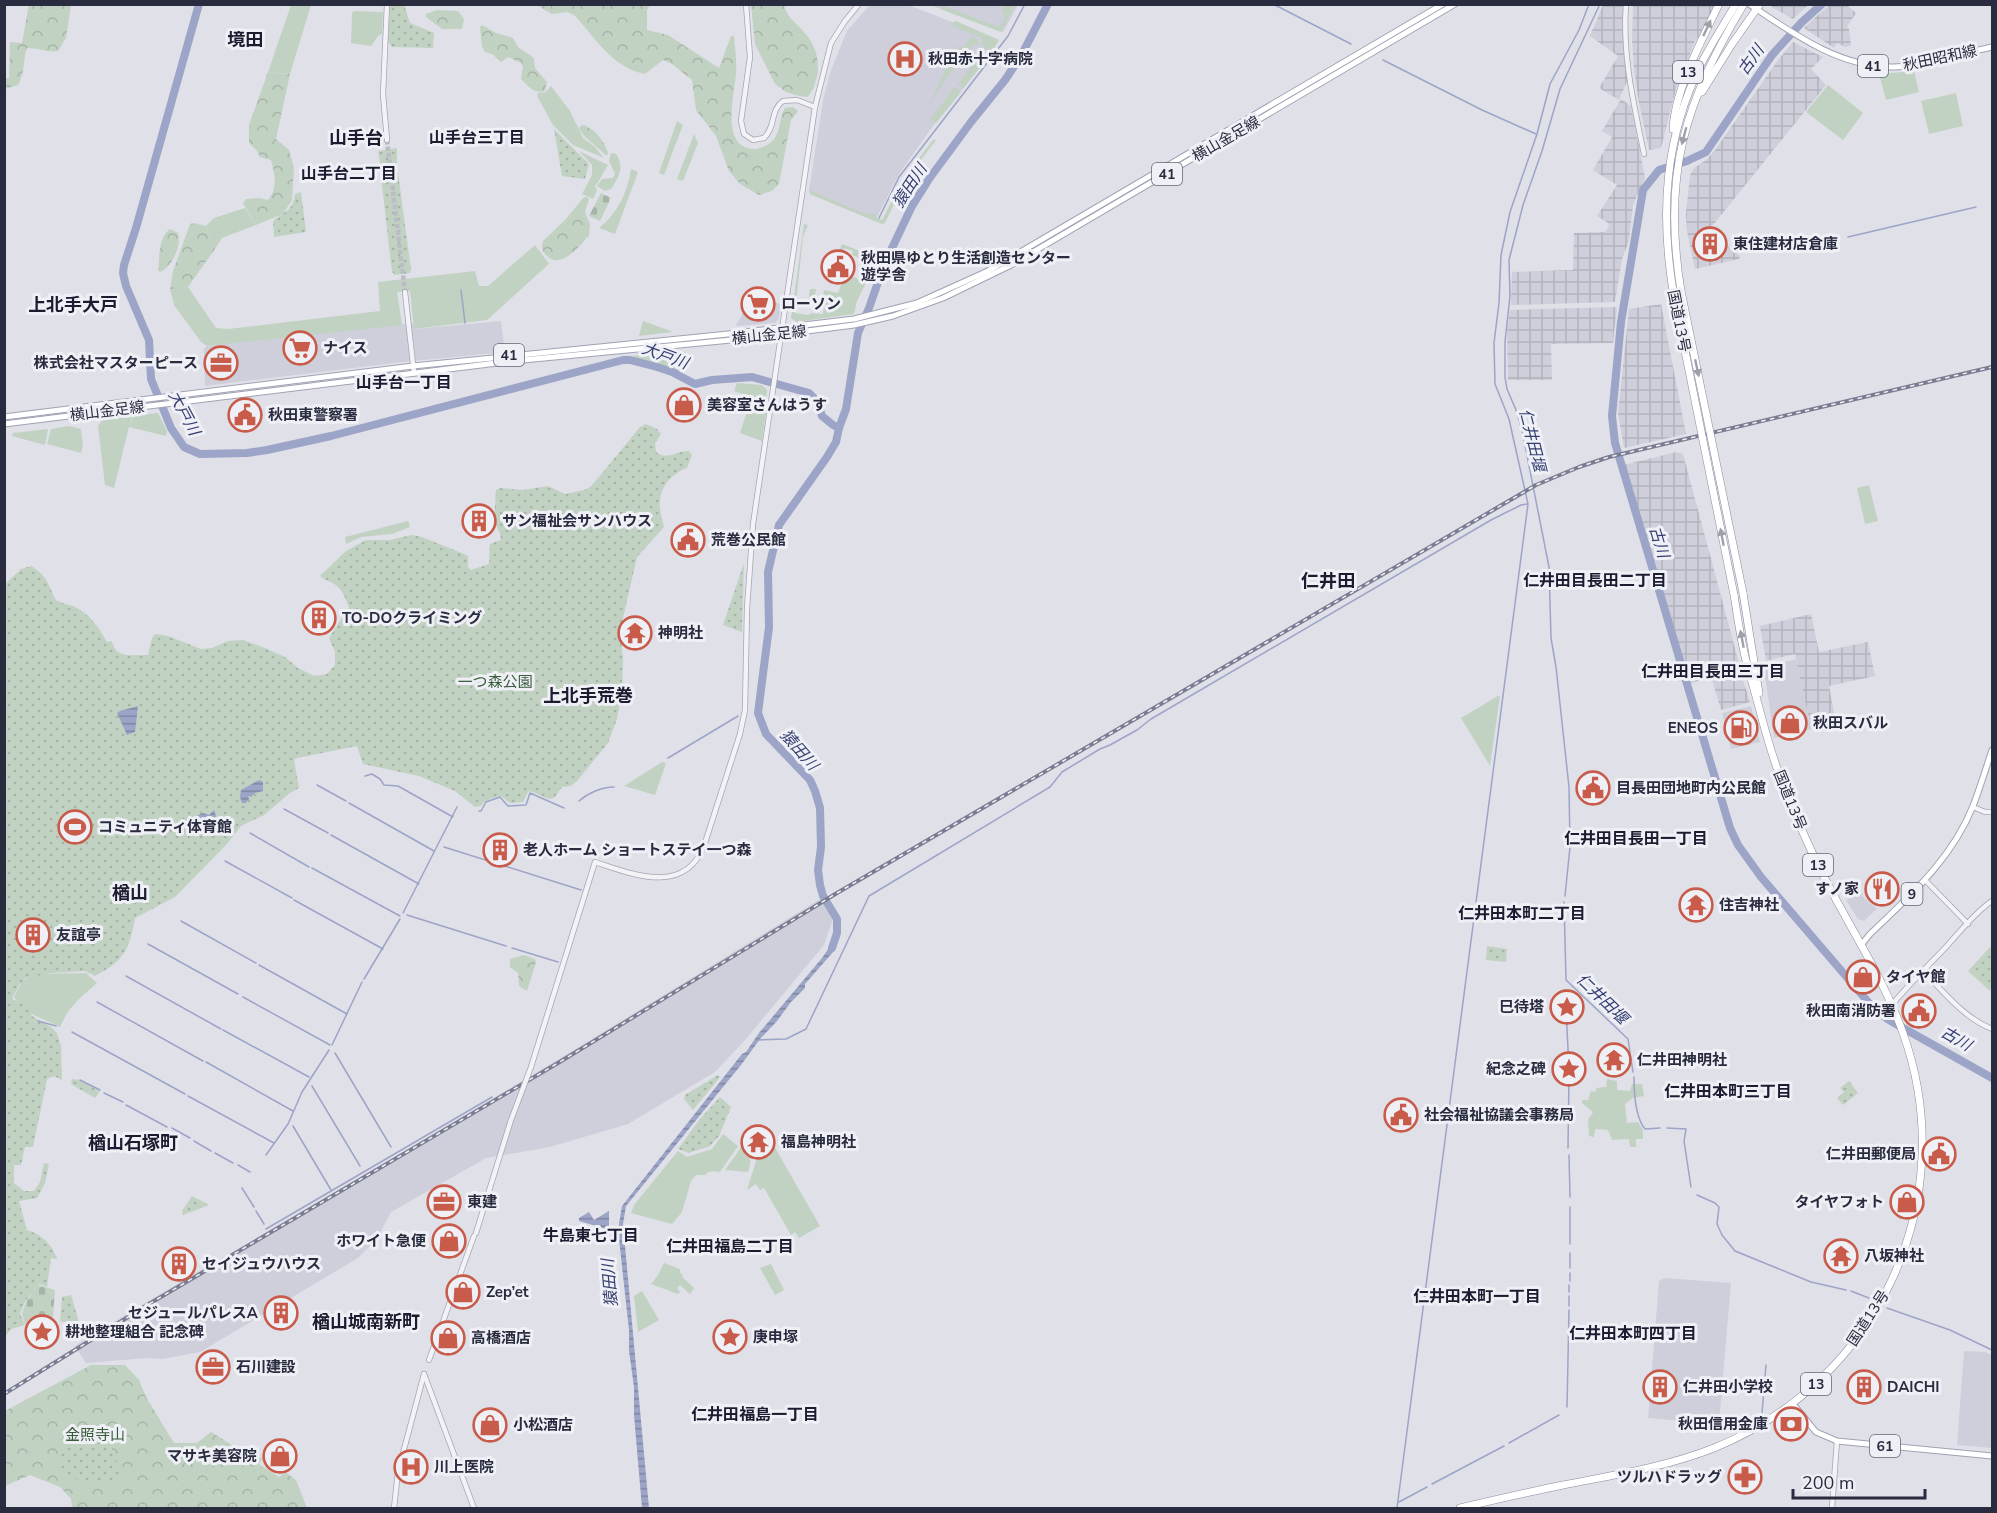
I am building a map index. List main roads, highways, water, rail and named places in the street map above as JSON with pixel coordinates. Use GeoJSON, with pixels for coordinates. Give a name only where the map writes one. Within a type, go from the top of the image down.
{"type":"FeatureCollection","features":[{"type":"Feature","properties":{"kind":"highway","name":"13"},"geometry":{"type":"LineString","coordinates":[[1672,144],[1674,119],[1690,66],[1719,4]]}},
{"type":"Feature","properties":{"kind":"highway","name":"国道13号"},"geometry":{"type":"LineString","coordinates":[[1460,1509],[1689,1457],[1737,1437],[1792,1404],[1839,1361],[1865,1326],[1896,1270],[1910,1233],[1918,1198],[1922,1143],[1920,1107],[1903,1034],[1862,944],[1818,864],[1794,812],[1768,741],[1748,667],[1677,291],[1674,210],[1679,157],[1690,114],[1736,4]]}},
{"type":"Feature","properties":{"kind":"highway","name":"国道13号"},"geometry":{"type":"LineString","coordinates":[[1744,4],[1727,25],[1692,83],[1672,144],[1666,207],[1667,251],[1743,593],[1762,716]]}},
{"type":"Feature","properties":{"kind":"highway","name":"13"},"geometry":{"type":"LineString","coordinates":[[1690,114],[1712,75],[1759,7]]}},
{"type":"Feature","properties":{"kind":"main road","name":"横山金足線"},"geometry":{"type":"LineString","coordinates":[[869,319],[917,303],[988,271],[1443,4]]}},
{"type":"Feature","properties":{"kind":"main road","name":"横山金足線"},"geometry":{"type":"LineString","coordinates":[[4,417],[165,401],[414,369],[782,331],[854,322],[915,309],[991,276],[1455,4]]}},
{"type":"Feature","properties":{"kind":"main road","name":"41"},"geometry":{"type":"LineString","coordinates":[[1749,4],[1759,7]]}},
{"type":"Feature","properties":{"kind":"main road","name":"秋田昭和線"},"geometry":{"type":"LineString","coordinates":[[1759,7],[1783,27],[1801,37],[1852,62],[1875,66],[1908,66],[1992,47]]}},
{"type":"Feature","properties":{"kind":"main road","name":"横山金足線"},"geometry":{"type":"LineString","coordinates":[[4,424],[155,402]]}},
{"type":"Feature","properties":{"kind":"main road","name":"9"},"geometry":{"type":"LineString","coordinates":[[1862,944],[1869,934],[1926,880],[1956,839],[1973,807],[1992,750]]}},
{"type":"Feature","properties":{"kind":"main road","name":"61"},"geometry":{"type":"LineString","coordinates":[[1792,1404],[1816,1432],[1837,1441],[1992,1456]]}},
{"type":"Feature","properties":{"kind":"water"},"geometry":{"type":"Polygon","coordinates":[[[138,706],[135,732],[127,735],[117,713],[138,706]]]}},
{"type":"Feature","properties":{"kind":"water"},"geometry":{"type":"Polygon","coordinates":[[[259,780],[263,782],[263,791],[251,797],[248,796],[246,803],[242,803],[241,790],[259,780]]]}},
{"type":"Feature","properties":{"kind":"water"},"geometry":{"type":"Polygon","coordinates":[[[214,810],[215,822],[210,823],[211,830],[208,832],[197,821],[191,825],[187,823],[192,816],[203,813],[209,815],[214,810]]]}},
{"type":"Feature","properties":{"kind":"water"},"geometry":{"type":"Polygon","coordinates":[[[836,933],[834,951],[626,1206],[623,1224],[649,1508],[642,1508],[634,1415],[634,1387],[618,1230],[622,1206],[742,1054],[822,958],[836,933]]]}},
{"type":"Feature","properties":{"kind":"water"},"geometry":{"type":"Polygon","coordinates":[[[609,1211],[609,1226],[606,1229],[579,1221],[579,1218],[589,1212],[594,1220],[609,1211]]]}},
{"type":"Feature","properties":{"kind":"waterway","name":"大戸川"},"geometry":{"type":"LineString","coordinates":[[199,4],[123,273],[126,286],[149,340],[151,379],[171,428],[184,447],[200,454],[247,453],[267,450],[331,436],[623,360],[657,367],[695,384],[712,380],[752,377],[809,393],[817,401],[822,416],[839,428]]}},
{"type":"Feature","properties":{"kind":"waterway"},"geometry":{"type":"LineString","coordinates":[[879,218],[899,177],[1008,36],[1025,4]]}},
{"type":"Feature","properties":{"kind":"waterway","name":"猿田川"},"geometry":{"type":"LineString","coordinates":[[832,948],[837,933],[837,919],[823,896],[820,885],[818,870],[821,847],[820,808],[815,791],[810,780],[766,734],[758,713],[769,627],[768,572],[779,525],[836,442],[846,409],[858,333],[884,265],[912,206],[971,122],[1005,80],[1021,56],[1048,4]]}},
{"type":"Feature","properties":{"kind":"waterway"},"geometry":{"type":"LineString","coordinates":[[1273,4],[1351,44]]}},
{"type":"Feature","properties":{"kind":"waterway"},"geometry":{"type":"LineString","coordinates":[[1397,1508],[1528,504],[1509,419],[1495,384],[1494,343],[1499,303],[1501,255],[1510,212],[1537,134],[1550,84],[1579,30],[1589,4]]}},
{"type":"Feature","properties":{"kind":"waterway","name":"仁井田堰"},"geometry":{"type":"LineString","coordinates":[[1565,896],[1570,847],[1569,787],[1551,638],[1549,567],[1522,430],[1507,389],[1505,342],[1510,296],[1509,260],[1523,205],[1560,89],[1600,4]]}},
{"type":"Feature","properties":{"kind":"waterway","name":"古川"},"geometry":{"type":"LineString","coordinates":[[1822,4],[1772,55],[1706,152],[1659,170],[1643,190],[1621,322],[1612,416],[1615,443],[1730,828],[1738,845],[1761,877],[1875,1010],[1992,1078]]}},
{"type":"Feature","properties":{"kind":"waterway"},"geometry":{"type":"LineString","coordinates":[[1383,60],[1482,110],[1536,134]]}},
{"type":"Feature","properties":{"kind":"waterway"},"geometry":{"type":"LineString","coordinates":[[1848,237],[1976,207]]}},
{"type":"Feature","properties":{"kind":"waterway"},"geometry":{"type":"LineString","coordinates":[[461,290],[465,323]]}},
{"type":"Feature","properties":{"kind":"waterway"},"geometry":{"type":"LineString","coordinates":[[758,1040],[786,1039],[806,1029],[869,896],[1050,787],[1062,772],[1100,749],[1137,730],[1151,719],[1491,520],[1527,504]]}},
{"type":"Feature","properties":{"kind":"waterway"},"geometry":{"type":"LineString","coordinates":[[668,758],[738,716]]}},
{"type":"Feature","properties":{"kind":"waterway"},"geometry":{"type":"LineString","coordinates":[[365,776],[372,774],[384,785],[398,786],[453,817]]}},
{"type":"Feature","properties":{"kind":"waterway"},"geometry":{"type":"LineString","coordinates":[[317,785],[346,801]]}},
{"type":"Feature","properties":{"kind":"waterway"},"geometry":{"type":"LineString","coordinates":[[579,801],[595,791],[614,787]]}},
{"type":"Feature","properties":{"kind":"waterway"},"geometry":{"type":"LineString","coordinates":[[479,811],[486,802],[500,797],[508,806],[526,805],[530,793],[564,808]]}},
{"type":"Feature","properties":{"kind":"waterway"},"geometry":{"type":"LineString","coordinates":[[349,803],[434,851]]}},
{"type":"Feature","properties":{"kind":"waterway"},"geometry":{"type":"LineString","coordinates":[[403,913],[457,807]]}},
{"type":"Feature","properties":{"kind":"waterway"},"geometry":{"type":"LineString","coordinates":[[284,809],[328,833]]}},
{"type":"Feature","properties":{"kind":"waterway"},"geometry":{"type":"LineString","coordinates":[[250,833],[309,867]]}},
{"type":"Feature","properties":{"kind":"waterway"},"geometry":{"type":"LineString","coordinates":[[331,835],[419,884]]}},
{"type":"Feature","properties":{"kind":"waterway"},"geometry":{"type":"LineString","coordinates":[[444,847],[581,890]]}},
{"type":"Feature","properties":{"kind":"waterway"},"geometry":{"type":"LineString","coordinates":[[225,861],[292,898]]}},
{"type":"Feature","properties":{"kind":"waterway"},"geometry":{"type":"LineString","coordinates":[[312,868],[400,916]]}},
{"type":"Feature","properties":{"kind":"waterway"},"geometry":{"type":"LineString","coordinates":[[294,900],[383,949]]}},
{"type":"Feature","properties":{"kind":"waterway","name":"仁井田堰"},"geometry":{"type":"LineString","coordinates":[[1564,902],[1566,980],[1628,1039],[1633,1072]]}},
{"type":"Feature","properties":{"kind":"waterway"},"geometry":{"type":"LineString","coordinates":[[407,915],[506,946]]}},
{"type":"Feature","properties":{"kind":"waterway"},"geometry":{"type":"LineString","coordinates":[[364,979],[400,919]]}},
{"type":"Feature","properties":{"kind":"waterway"},"geometry":{"type":"LineString","coordinates":[[181,921],[256,963]]}},
{"type":"Feature","properties":{"kind":"waterway"},"geometry":{"type":"LineString","coordinates":[[148,944],[238,994]]}},
{"type":"Feature","properties":{"kind":"waterway"},"geometry":{"type":"LineString","coordinates":[[512,948],[558,962]]}},
{"type":"Feature","properties":{"kind":"waterway"},"geometry":{"type":"LineString","coordinates":[[259,965],[347,1014]]}},
{"type":"Feature","properties":{"kind":"waterway"},"geometry":{"type":"LineString","coordinates":[[126,976],[221,1029]]}},
{"type":"Feature","properties":{"kind":"waterway"},"geometry":{"type":"LineString","coordinates":[[332,1045],[362,982]]}},
{"type":"Feature","properties":{"kind":"waterway"},"geometry":{"type":"LineString","coordinates":[[1565,990],[1569,1068]]}},
{"type":"Feature","properties":{"kind":"waterway"},"geometry":{"type":"LineString","coordinates":[[243,997],[330,1045]]}},
{"type":"Feature","properties":{"kind":"waterway"},"geometry":{"type":"LineString","coordinates":[[97,1002],[203,1061]]}},
{"type":"Feature","properties":{"kind":"waterway"},"geometry":{"type":"LineString","coordinates":[[38,1021],[56,1026]]}},
{"type":"Feature","properties":{"kind":"waterway"},"geometry":{"type":"LineString","coordinates":[[223,1030],[309,1077]]}},
{"type":"Feature","properties":{"kind":"waterway"},"geometry":{"type":"LineString","coordinates":[[72,1032],[185,1094]]}},
{"type":"Feature","properties":{"kind":"waterway"},"geometry":{"type":"LineString","coordinates":[[266,1155],[288,1124],[302,1092],[329,1050]]}},
{"type":"Feature","properties":{"kind":"waterway"},"geometry":{"type":"LineString","coordinates":[[335,1053],[391,1147]]}},
{"type":"Feature","properties":{"kind":"waterway"},"geometry":{"type":"LineString","coordinates":[[206,1062],[293,1111]]}},
{"type":"Feature","properties":{"kind":"waterway"},"geometry":{"type":"LineString","coordinates":[[1568,1148],[1569,1074]]}},
{"type":"Feature","properties":{"kind":"waterway","name":"仁井田堰"},"geometry":{"type":"LineString","coordinates":[[1634,1077],[1636,1104],[1642,1124],[1645,1129],[1660,1128]]}},
{"type":"Feature","properties":{"kind":"waterway"},"geometry":{"type":"LineString","coordinates":[[80,1080],[100,1090]]}},
{"type":"Feature","properties":{"kind":"waterway"},"geometry":{"type":"LineString","coordinates":[[312,1086],[360,1166]]}},
{"type":"Feature","properties":{"kind":"waterway"},"geometry":{"type":"LineString","coordinates":[[104,1093],[123,1102]]}},
{"type":"Feature","properties":{"kind":"waterway"},"geometry":{"type":"LineString","coordinates":[[188,1096],[274,1143]]}},
{"type":"Feature","properties":{"kind":"waterway"},"geometry":{"type":"LineString","coordinates":[[266,1229],[492,1097]]}},
{"type":"Feature","properties":{"kind":"waterway"},"geometry":{"type":"LineString","coordinates":[[126,1105],[167,1127]]}},
{"type":"Feature","properties":{"kind":"waterway"},"geometry":{"type":"LineString","coordinates":[[293,1126],[331,1190]]}},
{"type":"Feature","properties":{"kind":"waterway"},"geometry":{"type":"LineString","coordinates":[[172,1128],[190,1138]]}},
{"type":"Feature","properties":{"kind":"waterway","name":"仁井田堰"},"geometry":{"type":"LineString","coordinates":[[1667,1128],[1686,1129],[1684,1141],[1691,1187]]}},
{"type":"Feature","properties":{"kind":"waterway"},"geometry":{"type":"LineString","coordinates":[[194,1141],[211,1151]]}},
{"type":"Feature","properties":{"kind":"waterway"},"geometry":{"type":"LineString","coordinates":[[215,1153],[233,1163]]}},
{"type":"Feature","properties":{"kind":"waterway"},"geometry":{"type":"LineString","coordinates":[[1569,1155],[1570,1197]]}},
{"type":"Feature","properties":{"kind":"waterway"},"geometry":{"type":"LineString","coordinates":[[238,1165],[250,1172]]}},
{"type":"Feature","properties":{"kind":"waterway"},"geometry":{"type":"LineString","coordinates":[[242,1188],[254,1207]]}},
{"type":"Feature","properties":{"kind":"waterway","name":"仁井田堰"},"geometry":{"type":"LineString","coordinates":[[1697,1195],[1719,1207],[1717,1224],[1722,1235],[1735,1251],[1811,1282],[1846,1290]]}},
{"type":"Feature","properties":{"kind":"waterway"},"geometry":{"type":"LineString","coordinates":[[1570,1207],[1570,1244]]}},
{"type":"Feature","properties":{"kind":"waterway"},"geometry":{"type":"LineString","coordinates":[[256,1211],[264,1224]]}},
{"type":"Feature","properties":{"kind":"waterway"},"geometry":{"type":"LineString","coordinates":[[1570,1253],[1570,1268]]}},
{"type":"Feature","properties":{"kind":"waterway"},"geometry":{"type":"LineString","coordinates":[[1570,1273],[1570,1281]]}},
{"type":"Feature","properties":{"kind":"waterway"},"geometry":{"type":"LineString","coordinates":[[1569,1285],[1569,1292]]}},
{"type":"Feature","properties":{"kind":"waterway"},"geometry":{"type":"LineString","coordinates":[[1851,1291],[1874,1300]]}},
{"type":"Feature","properties":{"kind":"waterway"},"geometry":{"type":"LineString","coordinates":[[1569,1296],[1569,1306]]}},
{"type":"Feature","properties":{"kind":"waterway"},"geometry":{"type":"LineString","coordinates":[[1887,1308],[1950,1330],[1992,1350]]}},
{"type":"Feature","properties":{"kind":"waterway"},"geometry":{"type":"LineString","coordinates":[[1567,1407],[1569,1310]]}},
{"type":"Feature","properties":{"kind":"waterway"},"geometry":{"type":"LineString","coordinates":[[1762,1413],[1766,1365]]}},
{"type":"Feature","properties":{"kind":"waterway"},"geometry":{"type":"LineString","coordinates":[[1509,1443],[1559,1415]]}},
{"type":"Feature","properties":{"kind":"waterway"},"geometry":{"type":"LineString","coordinates":[[1432,1484],[1504,1446]]}},
{"type":"Feature","properties":{"kind":"waterway"},"geometry":{"type":"LineString","coordinates":[[1399,1502],[1427,1487]]}},
{"type":"Feature","properties":{"kind":"tunnel"},"geometry":{"type":"LineString","coordinates":[[387,140],[405,292]]}},
{"type":"Feature","properties":{"kind":"railway"},"geometry":{"type":"LineString","coordinates":[[4,1394],[149,1304],[558,1063],[837,893],[1536,485],[1609,457],[1992,367]]}},
{"type":"Feature","properties":{"kind":"place","name":"秋田赤十字病院"},"geometry":{"type":"Point","coordinates":[905,59]}},
{"type":"Feature","properties":{"kind":"place","name":"東住建材店倉庫"},"geometry":{"type":"Point","coordinates":[1710,244]}},
{"type":"Feature","properties":{"kind":"place","name":"秋田県ゆとり生活創造センター 遊学舎"},"geometry":{"type":"Point","coordinates":[838,267]}},
{"type":"Feature","properties":{"kind":"place","name":"ローソン"},"geometry":{"type":"Point","coordinates":[758,304]}},
{"type":"Feature","properties":{"kind":"place","name":"ナイス"},"geometry":{"type":"Point","coordinates":[300,348]}},
{"type":"Feature","properties":{"kind":"place","name":"株式会社マスターピース"},"geometry":{"type":"Point","coordinates":[221,363]}},
{"type":"Feature","properties":{"kind":"place","name":"美容室さんはうす"},"geometry":{"type":"Point","coordinates":[684,405]}},
{"type":"Feature","properties":{"kind":"place","name":"秋田東警察署"},"geometry":{"type":"Point","coordinates":[245,415]}},
{"type":"Feature","properties":{"kind":"place","name":"サン福祉会サンハウス"},"geometry":{"type":"Point","coordinates":[479,521]}},
{"type":"Feature","properties":{"kind":"place","name":"荒巻公民館"},"geometry":{"type":"Point","coordinates":[688,540]}},
{"type":"Feature","properties":{"kind":"place","name":"TO-DOクライミング"},"geometry":{"type":"Point","coordinates":[319,618]}},
{"type":"Feature","properties":{"kind":"place","name":"神明社"},"geometry":{"type":"Point","coordinates":[635,633]}},
{"type":"Feature","properties":{"kind":"place","name":"秋田スバル"},"geometry":{"type":"Point","coordinates":[1790,723]}},
{"type":"Feature","properties":{"kind":"place","name":"ENEOS"},"geometry":{"type":"Point","coordinates":[1741,728]}},
{"type":"Feature","properties":{"kind":"place","name":"目長田団地町内公民館"},"geometry":{"type":"Point","coordinates":[1593,788]}},
{"type":"Feature","properties":{"kind":"place","name":"コミュニティ体育館"},"geometry":{"type":"Point","coordinates":[75,827]}},
{"type":"Feature","properties":{"kind":"place","name":"老人ホーム ショートステイ一つ森"},"geometry":{"type":"Point","coordinates":[500,850]}},
{"type":"Feature","properties":{"kind":"place","name":"すノ家"},"geometry":{"type":"Point","coordinates":[1882,889]}},
{"type":"Feature","properties":{"kind":"place","name":"住吉神社"},"geometry":{"type":"Point","coordinates":[1696,905]}},
{"type":"Feature","properties":{"kind":"place","name":"友誼亭"},"geometry":{"type":"Point","coordinates":[33,935]}},
{"type":"Feature","properties":{"kind":"place","name":"タイヤ館"},"geometry":{"type":"Point","coordinates":[1863,977]}},
{"type":"Feature","properties":{"kind":"place","name":"巳待塔"},"geometry":{"type":"Point","coordinates":[1567,1007]}},
{"type":"Feature","properties":{"kind":"place","name":"秋田南消防署"},"geometry":{"type":"Point","coordinates":[1919,1011]}},
{"type":"Feature","properties":{"kind":"place","name":"仁井田神明社"},"geometry":{"type":"Point","coordinates":[1614,1060]}},
{"type":"Feature","properties":{"kind":"place","name":"紀念之碑"},"geometry":{"type":"Point","coordinates":[1569,1069]}},
{"type":"Feature","properties":{"kind":"place","name":"社会福祉協議会事務局"},"geometry":{"type":"Point","coordinates":[1401,1115]}},
{"type":"Feature","properties":{"kind":"place","name":"福島神明社"},"geometry":{"type":"Point","coordinates":[758,1142]}},
{"type":"Feature","properties":{"kind":"place","name":"仁井田郵便局"},"geometry":{"type":"Point","coordinates":[1939,1154]}},
{"type":"Feature","properties":{"kind":"place","name":"東建"},"geometry":{"type":"Point","coordinates":[444,1202]}},
{"type":"Feature","properties":{"kind":"place","name":"タイヤフォト"},"geometry":{"type":"Point","coordinates":[1907,1202]}},
{"type":"Feature","properties":{"kind":"place","name":"ホワイト急便"},"geometry":{"type":"Point","coordinates":[449,1241]}},
{"type":"Feature","properties":{"kind":"place","name":"八坂神社"},"geometry":{"type":"Point","coordinates":[1841,1256]}},
{"type":"Feature","properties":{"kind":"place","name":"セイジュウハウス"},"geometry":{"type":"Point","coordinates":[179,1264]}},
{"type":"Feature","properties":{"kind":"place","name":"Zep’et"},"geometry":{"type":"Point","coordinates":[463,1292]}},
{"type":"Feature","properties":{"kind":"place","name":"セジュールパレスA"},"geometry":{"type":"Point","coordinates":[281,1313]}},
{"type":"Feature","properties":{"kind":"place","name":"耕地整理組合 記念碑"},"geometry":{"type":"Point","coordinates":[42,1332]}},
{"type":"Feature","properties":{"kind":"place","name":"庚申塚"},"geometry":{"type":"Point","coordinates":[730,1337]}},
{"type":"Feature","properties":{"kind":"place","name":"高橋酒店"},"geometry":{"type":"Point","coordinates":[448,1338]}},
{"type":"Feature","properties":{"kind":"place","name":"石川建設"},"geometry":{"type":"Point","coordinates":[213,1367]}},
{"type":"Feature","properties":{"kind":"place","name":"仁井田小学校"},"geometry":{"type":"Point","coordinates":[1660,1387]}},
{"type":"Feature","properties":{"kind":"place","name":"DAICHI"},"geometry":{"type":"Point","coordinates":[1864,1387]}},
{"type":"Feature","properties":{"kind":"place","name":"秋田信用金庫"},"geometry":{"type":"Point","coordinates":[1791,1424]}},
{"type":"Feature","properties":{"kind":"place","name":"小松酒店"},"geometry":{"type":"Point","coordinates":[490,1425]}},
{"type":"Feature","properties":{"kind":"place","name":"マサキ美容院"},"geometry":{"type":"Point","coordinates":[280,1456]}},
{"type":"Feature","properties":{"kind":"place","name":"川上医院"},"geometry":{"type":"Point","coordinates":[411,1467]}},
{"type":"Feature","properties":{"kind":"place","name":"ツルハドラッグ"},"geometry":{"type":"Point","coordinates":[1745,1477]}},
{"type":"Feature","properties":{"kind":"district","name":"境田"},"geometry":{"type":"Point","coordinates":[245,40]}},
{"type":"Feature","properties":{"kind":"district","name":"山手台"},"geometry":{"type":"Point","coordinates":[356,138]}},
{"type":"Feature","properties":{"kind":"district","name":"山手台三丁目"},"geometry":{"type":"Point","coordinates":[477,138]}},
{"type":"Feature","properties":{"kind":"district","name":"山手台二丁目"},"geometry":{"type":"Point","coordinates":[349,174]}},
{"type":"Feature","properties":{"kind":"district","name":"上北手大戸"},"geometry":{"type":"Point","coordinates":[73,305]}},
{"type":"Feature","properties":{"kind":"district","name":"山手台一丁目"},"geometry":{"type":"Point","coordinates":[404,383]}},
{"type":"Feature","properties":{"kind":"district","name":"仁井田"},"geometry":{"type":"Point","coordinates":[1328,581]}},
{"type":"Feature","properties":{"kind":"district","name":"仁井田目長田二丁目"},"geometry":{"type":"Point","coordinates":[1595,581]}},
{"type":"Feature","properties":{"kind":"district","name":"仁井田目長田三丁目"},"geometry":{"type":"Point","coordinates":[1713,672]}},
{"type":"Feature","properties":{"kind":"district","name":"上北手荒巻"},"geometry":{"type":"Point","coordinates":[588,696]}},
{"type":"Feature","properties":{"kind":"district","name":"仁井田目長田一丁目"},"geometry":{"type":"Point","coordinates":[1636,839]}},
{"type":"Feature","properties":{"kind":"district","name":"楢山"},"geometry":{"type":"Point","coordinates":[130,893]}},
{"type":"Feature","properties":{"kind":"district","name":"仁井田本町二丁目"},"geometry":{"type":"Point","coordinates":[1522,914]}},
{"type":"Feature","properties":{"kind":"district","name":"仁井田本町三丁目"},"geometry":{"type":"Point","coordinates":[1728,1092]}},
{"type":"Feature","properties":{"kind":"district","name":"楢山石塚町"},"geometry":{"type":"Point","coordinates":[133,1143]}},
{"type":"Feature","properties":{"kind":"district","name":"牛島東七丁目"},"geometry":{"type":"Point","coordinates":[591,1236]}},
{"type":"Feature","properties":{"kind":"district","name":"仁井田福島二丁目"},"geometry":{"type":"Point","coordinates":[730,1247]}},
{"type":"Feature","properties":{"kind":"district","name":"仁井田本町一丁目"},"geometry":{"type":"Point","coordinates":[1477,1297]}},
{"type":"Feature","properties":{"kind":"district","name":"楢山城南新町"},"geometry":{"type":"Point","coordinates":[366,1322]}},
{"type":"Feature","properties":{"kind":"district","name":"仁井田本町四丁目"},"geometry":{"type":"Point","coordinates":[1633,1334]}},
{"type":"Feature","properties":{"kind":"district","name":"仁井田福島一丁目"},"geometry":{"type":"Point","coordinates":[755,1415]}},
{"type":"Feature","properties":{"kind":"park label","name":"一つ森公園"},"geometry":{"type":"Point","coordinates":[495,682]}},
{"type":"Feature","properties":{"kind":"park label","name":"金照寺山"},"geometry":{"type":"Point","coordinates":[95,1435]}}]}
